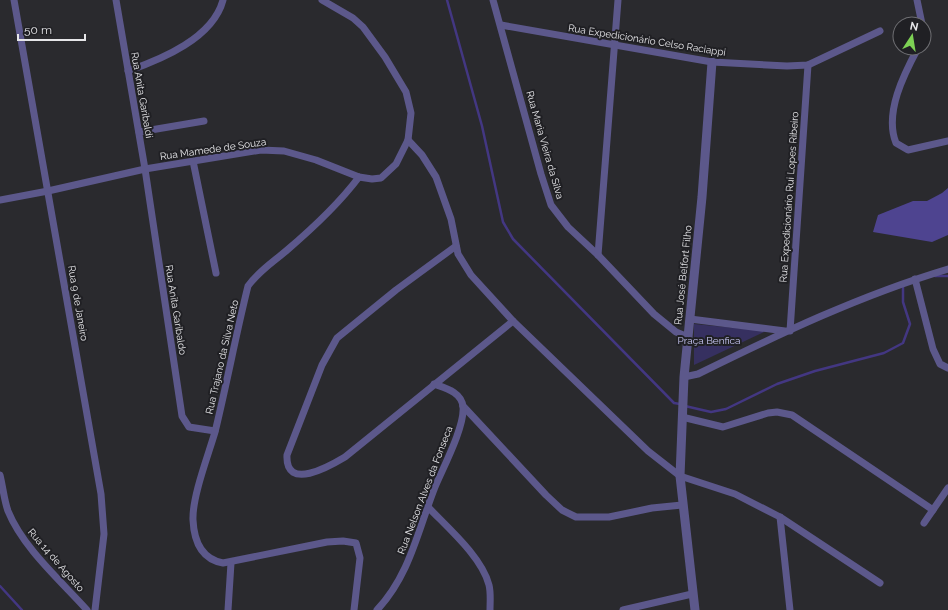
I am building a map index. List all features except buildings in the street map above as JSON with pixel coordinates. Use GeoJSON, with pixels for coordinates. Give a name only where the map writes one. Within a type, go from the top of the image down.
{"type":"FeatureCollection","features":[{"type":"Feature","properties":{"kind":"street","name":"Rua 9 de Janeiro"},"geometry":{"type":"LineString","coordinates":[[14,0],[98,474],[104,517],[103,551],[95,610]]}},
{"type":"Feature","properties":{"kind":"street","name":"Rua Anita Garibaldi"},"geometry":{"type":"LineString","coordinates":[[116,0],[145,169]]}},
{"type":"Feature","properties":{"kind":"street"},"geometry":{"type":"LineString","coordinates":[[128,71],[153,62],[186,45],[206,28],[218,13],[223,0]]}},
{"type":"Feature","properties":{"kind":"street"},"geometry":{"type":"LineString","coordinates":[[322,0],[353,18],[363,27],[398,78],[410,102],[411,113],[408,140],[422,155],[436,177],[451,220],[456,246],[463,264],[470,275],[513,321],[648,451],[680,476],[735,494],[780,517],[880,583]]}},
{"type":"Feature","properties":{"kind":"street","name":"Rua Maria Vieira da Silva"},"geometry":{"type":"LineString","coordinates":[[493,0],[541,174],[552,205],[568,227],[598,255],[654,314],[676,332],[688,336]]}},
{"type":"Feature","properties":{"kind":"street"},"geometry":{"type":"LineString","coordinates":[[598,255],[618,0]]}},
{"type":"Feature","properties":{"kind":"street"},"geometry":{"type":"LineString","coordinates":[[917,0],[920,16]]}},
{"type":"Feature","properties":{"kind":"street","name":"Rua Expedicionário Celso Raciappi"},"geometry":{"type":"LineString","coordinates":[[501,25],[712,62],[786,66],[808,65],[880,31]]}},
{"type":"Feature","properties":{"kind":"street"},"geometry":{"type":"LineString","coordinates":[[914,56],[900,88],[894,113],[894,138],[896,143],[908,150],[948,141]]}},
{"type":"Feature","properties":{"kind":"street","name":"Rua José Belfort Filho"},"geometry":{"type":"LineString","coordinates":[[695,610],[682,505],[680,476],[684,377],[712,62]]}},
{"type":"Feature","properties":{"kind":"street","name":"Rua Expedicionário Rui Lopes Ribeiro"},"geometry":{"type":"LineString","coordinates":[[788,331],[808,65]]}},
{"type":"Feature","properties":{"kind":"street"},"geometry":{"type":"LineString","coordinates":[[139,132],[204,121]]}},
{"type":"Feature","properties":{"kind":"street","name":"Rua Mamede de Souza"},"geometry":{"type":"LineString","coordinates":[[0,200],[48,191],[145,169],[261,150],[284,151],[316,160],[359,177],[372,180],[381,178],[396,164],[408,140]]}},
{"type":"Feature","properties":{"kind":"street"},"geometry":{"type":"LineString","coordinates":[[193,160],[216,273]]}},
{"type":"Feature","properties":{"kind":"street","name":"Rua Anita Garibaldo"},"geometry":{"type":"LineString","coordinates":[[145,169],[182,416],[189,427],[215,431]]}},
{"type":"Feature","properties":{"kind":"street","name":"Rua Trajano da Silva Neto"},"geometry":{"type":"LineString","coordinates":[[231,563],[215,562],[204,555],[200,549],[194,521],[199,488],[215,431],[248,286],[262,269],[284,253],[334,207],[359,177]]}},
{"type":"Feature","properties":{"kind":"street"},"geometry":{"type":"LineString","coordinates":[[456,246],[396,290],[337,338],[322,365],[287,455],[287,463],[290,470],[295,474],[313,473],[327,468],[345,457],[513,321]]}},
{"type":"Feature","properties":{"kind":"street"},"geometry":{"type":"LineString","coordinates":[[684,377],[698,374],[788,331],[948,269]]}},
{"type":"Feature","properties":{"kind":"street"},"geometry":{"type":"LineString","coordinates":[[915,281],[937,359],[940,364],[948,368]]}},
{"type":"Feature","properties":{"kind":"street"},"geometry":{"type":"LineString","coordinates":[[690,319],[788,331]]}},
{"type":"Feature","properties":{"kind":"street"},"geometry":{"type":"LineString","coordinates":[[434,384],[450,389],[458,395],[463,406],[546,495],[562,510],[576,517],[609,517],[652,508],[682,505]]}},
{"type":"Feature","properties":{"kind":"street","name":"Rua Nelson Alves da Fonseca"},"geometry":{"type":"LineString","coordinates":[[378,610],[400,580],[414,550],[428,507],[452,448],[463,406]]}},
{"type":"Feature","properties":{"kind":"street"},"geometry":{"type":"LineString","coordinates":[[682,417],[723,427],[768,413],[777,412],[792,415],[933,510]]}},
{"type":"Feature","properties":{"kind":"street","name":"Rua 14 de Agosto"},"geometry":{"type":"LineString","coordinates":[[0,475],[7,510],[16,527],[42,560],[87,610]]}},
{"type":"Feature","properties":{"kind":"street"},"geometry":{"type":"LineString","coordinates":[[924,523],[948,488]]}},
{"type":"Feature","properties":{"kind":"street"},"geometry":{"type":"LineString","coordinates":[[428,507],[454,533],[476,560],[489,585],[490,610]]}},
{"type":"Feature","properties":{"kind":"street"},"geometry":{"type":"LineString","coordinates":[[780,517],[790,610]]}},
{"type":"Feature","properties":{"kind":"street"},"geometry":{"type":"LineString","coordinates":[[228,610],[231,563],[327,542],[351,541],[356,543],[360,558],[354,610]]}},
{"type":"Feature","properties":{"kind":"street"},"geometry":{"type":"LineString","coordinates":[[623,610],[692,594]]}},
{"type":"Feature","properties":{"kind":"green space","name":"Praça Benfica"},"geometry":{"type":"Polygon","coordinates":[[[694,324],[766,331],[694,365],[694,324]]]}},
{"type":"Feature","properties":{"kind":"shaded area"},"geometry":{"type":"Polygon","coordinates":[[[948,188],[948,235],[932,242],[873,232],[878,215],[913,201],[927,201],[948,188]]]}},
{"type":"Feature","properties":{"kind":"waterway"},"geometry":{"type":"LineString","coordinates":[[447,0],[482,126],[503,222],[513,239],[674,403],[680,404]]}},
{"type":"Feature","properties":{"kind":"waterway"},"geometry":{"type":"LineString","coordinates":[[935,276],[948,276]]}},
{"type":"Feature","properties":{"kind":"waterway"},"geometry":{"type":"LineString","coordinates":[[685,406],[711,412],[726,409],[777,384],[815,371],[884,353],[903,343],[910,324],[903,302],[903,285]]}},
{"type":"Feature","properties":{"kind":"waterway"},"geometry":{"type":"LineString","coordinates":[[0,586],[22,610]]}}]}
